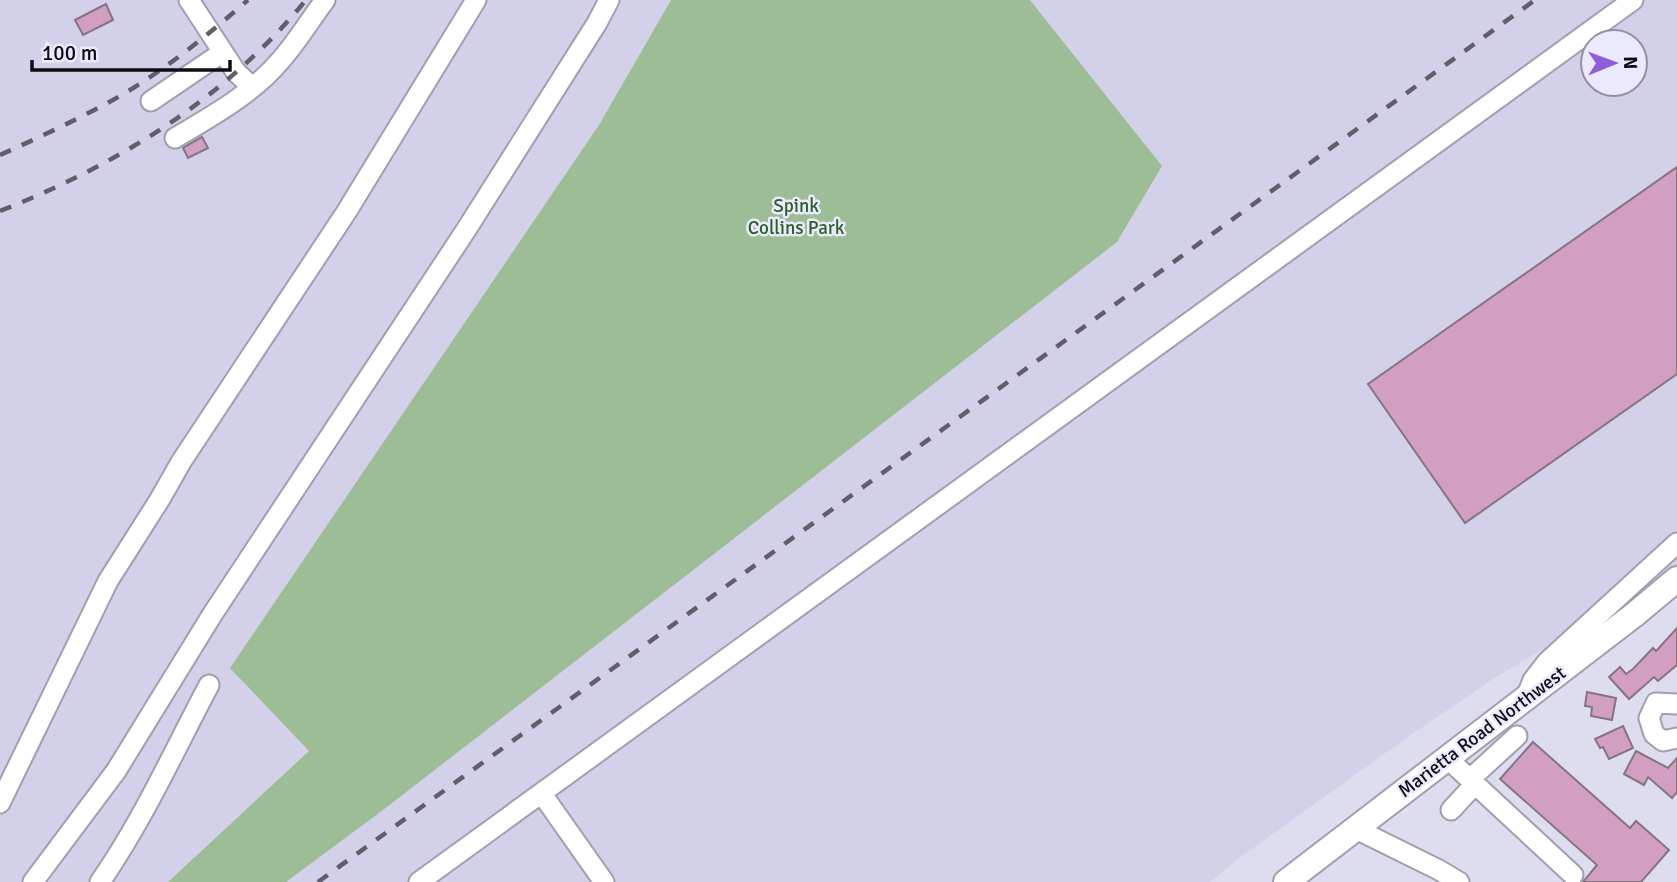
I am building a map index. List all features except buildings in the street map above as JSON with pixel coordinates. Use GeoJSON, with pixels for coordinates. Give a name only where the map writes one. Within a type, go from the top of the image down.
{"type":"FeatureCollection","features":[{"type":"Feature","properties":{"kind":"main road","name":"Marietta Road Northwest"},"geometry":{"type":"LineString","coordinates":[[1286,882],[1634,615],[1677,579]]}},
{"type":"Feature","properties":{"kind":"street"},"geometry":{"type":"LineString","coordinates":[[189,0],[236,72],[252,87]]}},
{"type":"Feature","properties":{"kind":"street"},"geometry":{"type":"LineString","coordinates":[[176,138],[217,114],[280,62],[325,0]]}},
{"type":"Feature","properties":{"kind":"street"},"geometry":{"type":"LineString","coordinates":[[0,803],[108,581],[181,462],[347,211],[476,0]]}},
{"type":"Feature","properties":{"kind":"street"},"geometry":{"type":"LineString","coordinates":[[33,882],[116,771],[212,615],[466,230],[609,0]]}},
{"type":"Feature","properties":{"kind":"street"},"geometry":{"type":"LineString","coordinates":[[419,882],[1633,0]]}},
{"type":"Feature","properties":{"kind":"street"},"geometry":{"type":"LineString","coordinates":[[151,101],[223,52]]}},
{"type":"Feature","properties":{"kind":"street"},"geometry":{"type":"LineString","coordinates":[[1525,699],[1533,680],[1547,662],[1677,543]]}},
{"type":"Feature","properties":{"kind":"street"},"geometry":{"type":"LineString","coordinates":[[100,882],[118,857],[209,685]]}},
{"type":"Feature","properties":{"kind":"street"},"geometry":{"type":"LineString","coordinates":[[1677,704],[1656,703],[1649,719],[1654,734],[1663,741],[1677,738]]}},
{"type":"Feature","properties":{"kind":"street"},"geometry":{"type":"LineString","coordinates":[[1479,734],[1497,754]]}},
{"type":"Feature","properties":{"kind":"street"},"geometry":{"type":"LineString","coordinates":[[1451,810],[1472,782],[1517,736]]}},
{"type":"Feature","properties":{"kind":"street"},"geometry":{"type":"LineString","coordinates":[[1447,758],[1573,875]]}},
{"type":"Feature","properties":{"kind":"street"},"geometry":{"type":"LineString","coordinates":[[542,794],[604,882]]}},
{"type":"Feature","properties":{"kind":"street"},"geometry":{"type":"LineString","coordinates":[[1356,829],[1459,882]]}},
{"type":"Feature","properties":{"kind":"shaded area"},"geometry":{"type":"Polygon","coordinates":[[[0,0],[671,0],[599,125],[309,751],[168,882],[0,882],[0,0]]]}},
{"type":"Feature","properties":{"kind":"shaded area"},"geometry":{"type":"Polygon","coordinates":[[[1030,0],[1677,0],[1677,570],[1496,677],[1402,741],[1210,882],[286,882],[383,810],[1162,166],[1030,0]]]}},
{"type":"Feature","properties":{"kind":"green space","name":"Spink Collins Park"},"geometry":{"type":"Polygon","coordinates":[[[671,0],[1030,0],[1162,166],[1117,242],[383,810],[286,882],[168,882],[309,751],[230,668],[599,125],[671,0]]]}},
{"type":"Feature","properties":{"kind":"railway"},"geometry":{"type":"LineString","coordinates":[[0,155],[75,120],[137,86],[186,51],[248,0]]}},
{"type":"Feature","properties":{"kind":"railway"},"geometry":{"type":"LineString","coordinates":[[0,211],[86,173],[167,125],[240,68],[274,36],[306,0]]}},
{"type":"Feature","properties":{"kind":"railway"},"geometry":{"type":"LineString","coordinates":[[318,882],[1535,0]]}}]}
